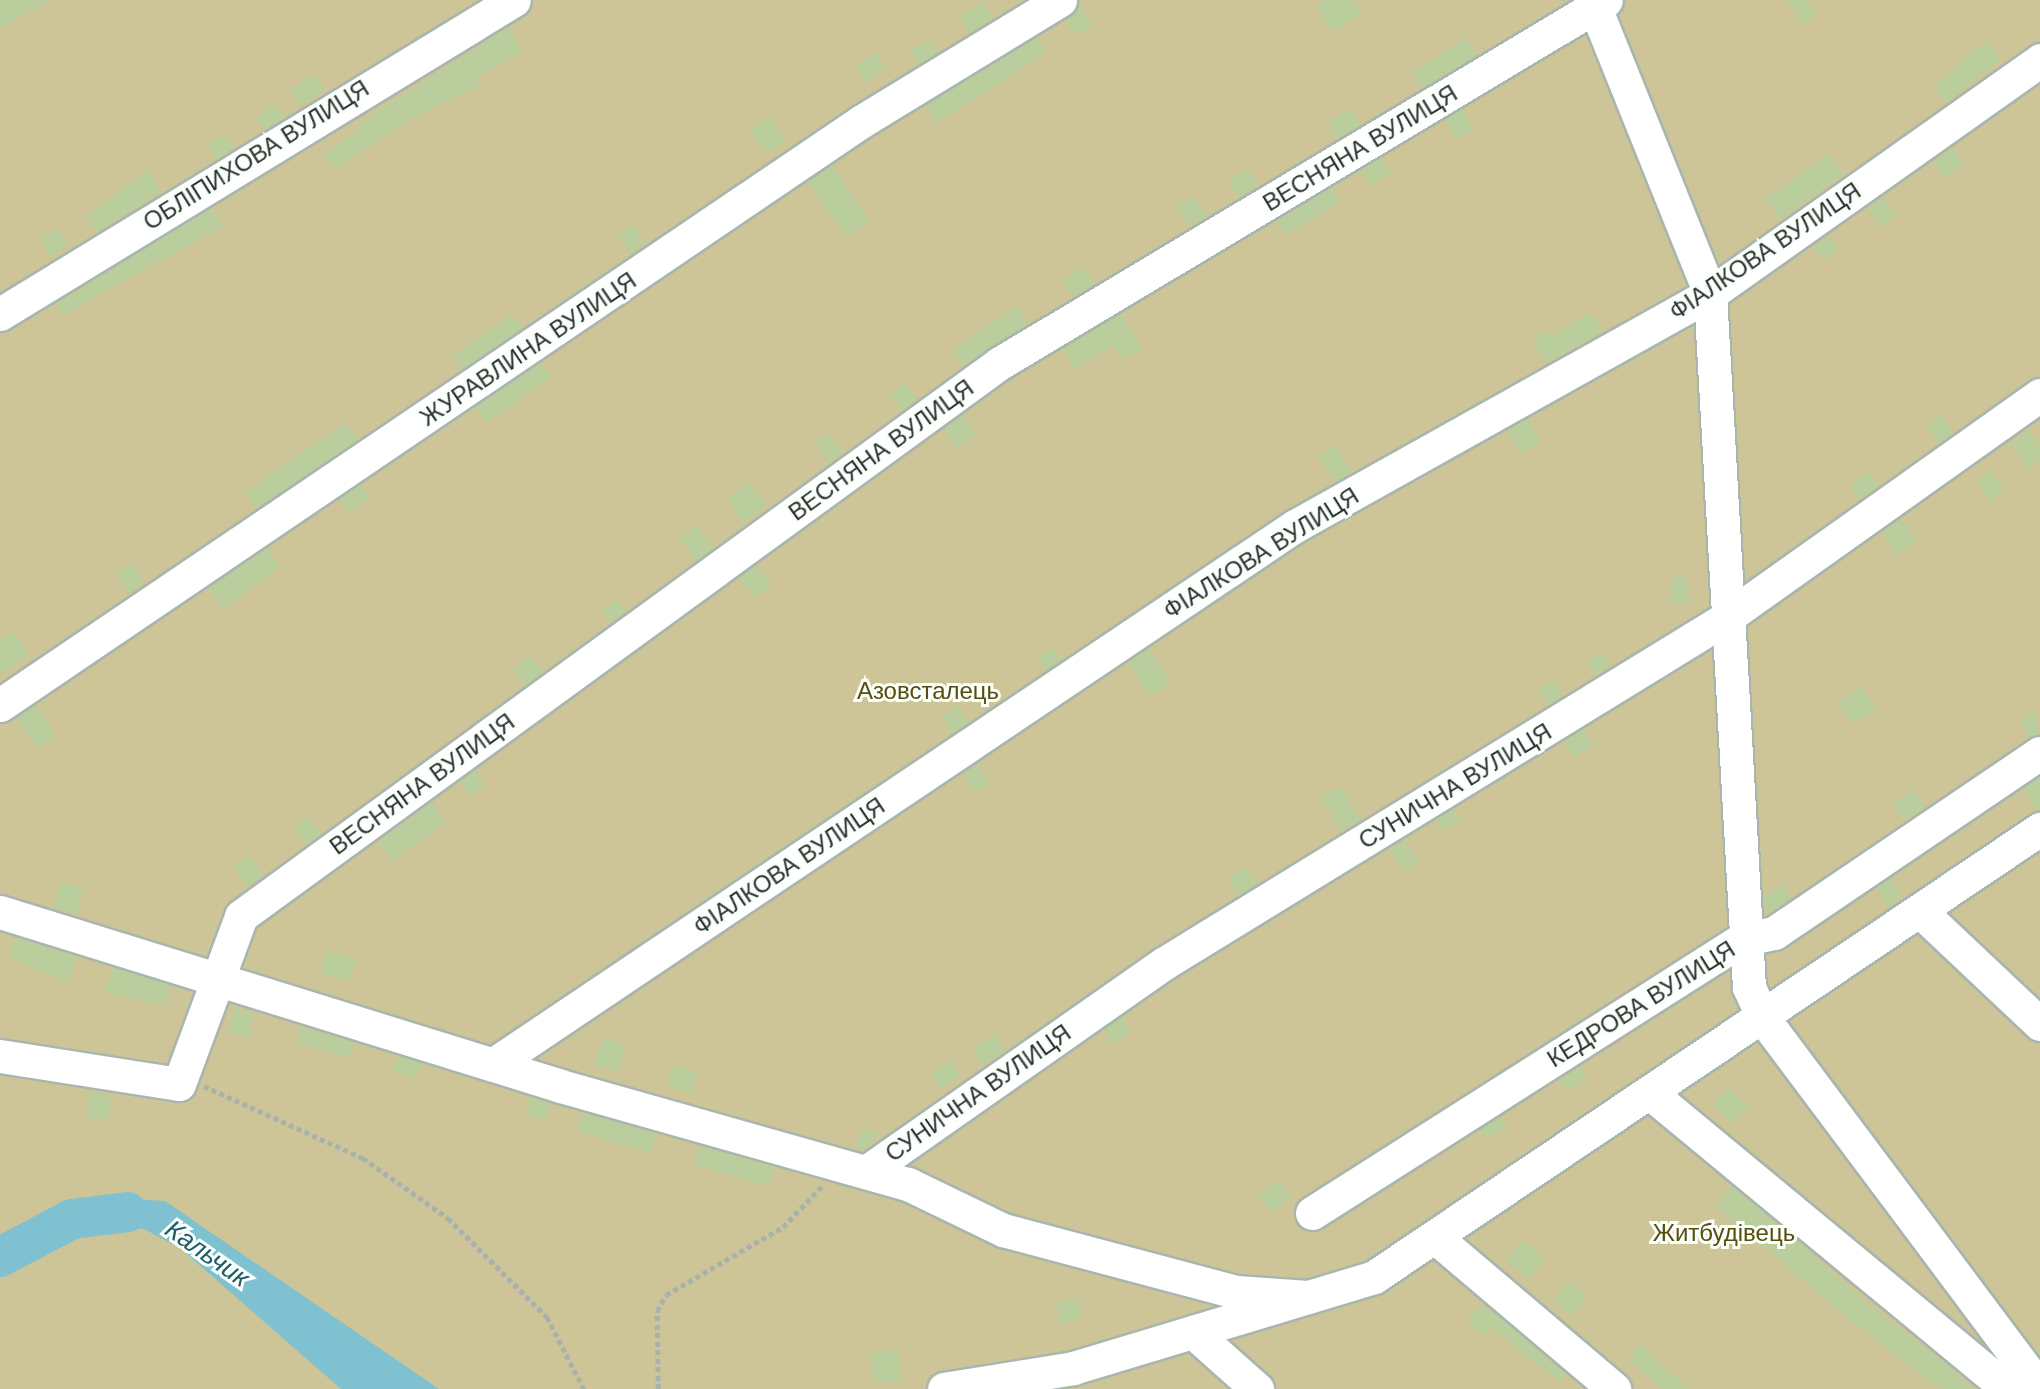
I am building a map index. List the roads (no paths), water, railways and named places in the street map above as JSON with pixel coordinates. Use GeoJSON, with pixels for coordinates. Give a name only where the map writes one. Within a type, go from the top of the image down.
{"type":"FeatureCollection","features":[{"type":"Feature","properties":{"kind":"street","name":"ОБЛІПИХОВА ВУЛИЦЯ"},"geometry":{"type":"LineString","coordinates":[[0,314],[514,0]]}},
{"type":"Feature","properties":{"kind":"street","name":"ЖУРАВЛИНА ВУЛИЦЯ"},"geometry":{"type":"LineString","coordinates":[[0,705],[862,121],[1060,0]]}},
{"type":"Feature","properties":{"kind":"street"},"geometry":{"type":"LineString","coordinates":[[1599,2],[1710,294],[1741,940],[1749,987],[1763,1018],[2040,1388]]}},
{"type":"Feature","properties":{"kind":"street","name":"ВЕСНЯНА ВУЛИЦЯ"},"geometry":{"type":"LineString","coordinates":[[0,1056],[178,1084],[242,916],[1000,363],[1599,2]]}},
{"type":"Feature","properties":{"kind":"street","name":"ФІАЛКОВА ВУЛИЦЯ"},"geometry":{"type":"LineString","coordinates":[[494,1064],[1296,526],[1710,294],[2040,60]]}},
{"type":"Feature","properties":{"kind":"street","name":"СУНИЧНА ВУЛИЦЯ"},"geometry":{"type":"LineString","coordinates":[[854,1168],[1163,964],[1726,618],[2040,396]]}},
{"type":"Feature","properties":{"kind":"street","name":"КЕДРОВА ВУЛИЦЯ"},"geometry":{"type":"LineString","coordinates":[[1312,1213],[1741,940],[1774,933],[2040,753]]}},
{"type":"Feature","properties":{"kind":"street"},"geometry":{"type":"LineString","coordinates":[[944,1389],[1073,1368],[1374,1277],[1763,1018],[2040,829]]}},
{"type":"Feature","properties":{"kind":"street"},"geometry":{"type":"LineString","coordinates":[[1920,911],[2040,1024]]}},
{"type":"Feature","properties":{"kind":"street"},"geometry":{"type":"LineString","coordinates":[[0,912],[219,975],[494,1064],[908,1184],[1003,1230],[1236,1292],[1308,1297]]}},
{"type":"Feature","properties":{"kind":"street"},"geometry":{"type":"LineString","coordinates":[[1650,1093],[2008,1389]]}},
{"type":"Feature","properties":{"kind":"street"},"geometry":{"type":"LineString","coordinates":[[1435,1237],[1614,1389]]}},
{"type":"Feature","properties":{"kind":"street"},"geometry":{"type":"LineString","coordinates":[[1193,1332],[1257,1389]]}},
{"type":"Feature","properties":{"kind":"water"},"geometry":{"type":"Polygon","coordinates":[[[133,1199],[165,1201],[439,1389],[341,1389],[180,1248],[144,1229],[72,1219],[133,1199]]]}},
{"type":"Feature","properties":{"kind":"waterway","name":"Кальчик"},"geometry":{"type":"LineString","coordinates":[[0,1257],[72,1219],[128,1212]]}},
{"type":"Feature","properties":{"kind":"park label","name":"Азовсталець"},"geometry":{"type":"Point","coordinates":[928,691]}},
{"type":"Feature","properties":{"kind":"park label","name":"Житбудівець"},"geometry":{"type":"Point","coordinates":[1724,1233]}}]}
